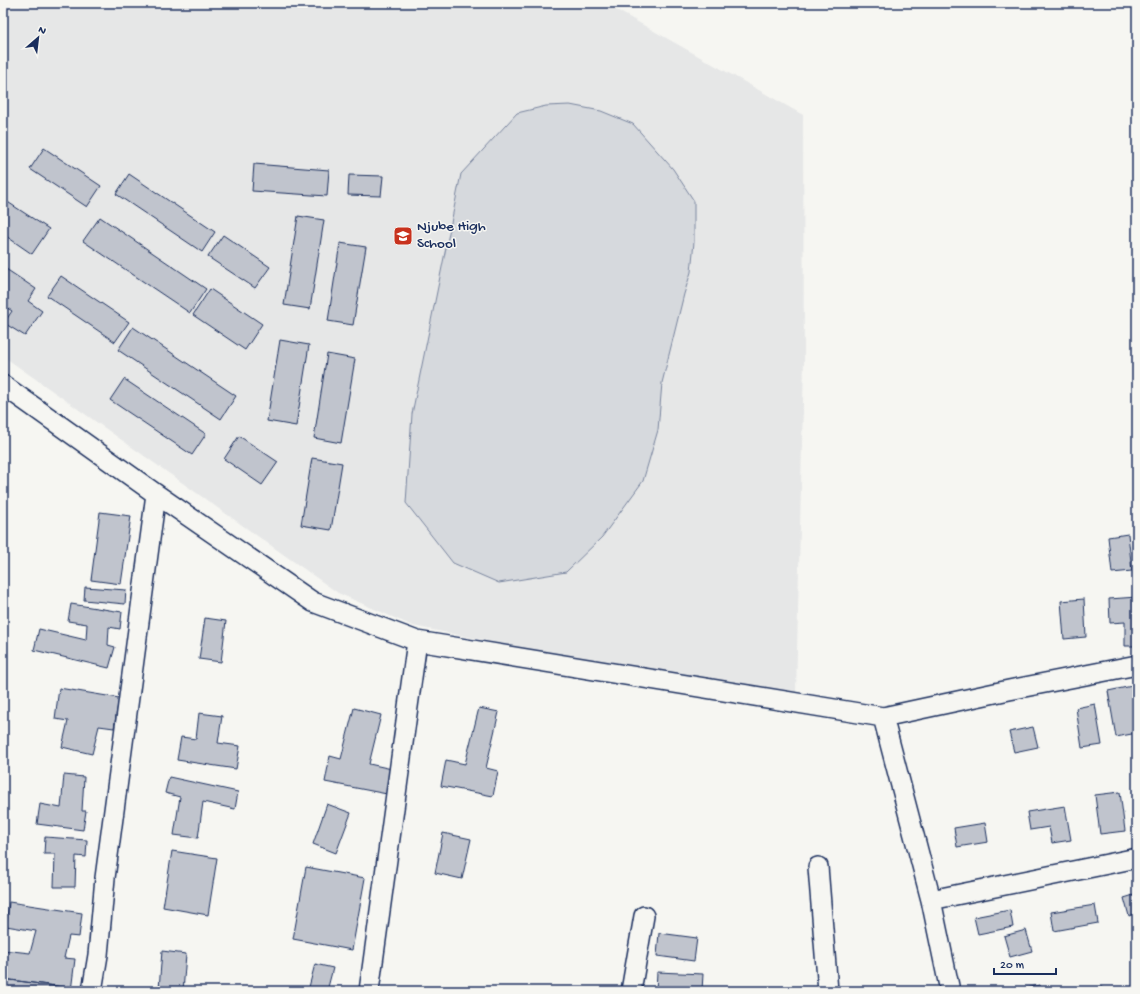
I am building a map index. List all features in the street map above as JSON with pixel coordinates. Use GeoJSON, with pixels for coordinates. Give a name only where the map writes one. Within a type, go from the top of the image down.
{"type":"FeatureCollection","features":[{"type":"Feature","properties":{"kind":"street"},"geometry":{"type":"LineString","coordinates":[[3,385],[156,494],[313,602],[417,641],[883,717],[1137,665]]}},
{"type":"Feature","properties":{"kind":"street"},"geometry":{"type":"LineString","coordinates":[[92,991],[98,955],[105,878],[156,494]]}},
{"type":"Feature","properties":{"kind":"street"},"geometry":{"type":"LineString","coordinates":[[369,991],[417,641]]}},
{"type":"Feature","properties":{"kind":"street"},"geometry":{"type":"LineString","coordinates":[[883,717],[931,900],[950,991]]}},
{"type":"Feature","properties":{"kind":"street"},"geometry":{"type":"LineString","coordinates":[[931,900],[1137,858]]}},
{"type":"Feature","properties":{"kind":"street"},"geometry":{"type":"LineString","coordinates":[[818,867],[828,991]]}},
{"type":"Feature","properties":{"kind":"street"},"geometry":{"type":"LineString","coordinates":[[631,991],[644,916]]}},
{"type":"Feature","properties":{"kind":"shaded area","name":"Njube High School"},"geometry":{"type":"Polygon","coordinates":[[[3,3],[604,3],[803,115],[804,362],[796,693],[568,657],[413,626],[338,593],[3,356],[3,3]]]}},
{"type":"Feature","properties":{"kind":"shaded area"},"geometry":{"type":"Polygon","coordinates":[[[570,105],[601,111],[633,124],[673,169],[694,201],[694,242],[691,272],[684,294],[662,383],[658,430],[643,481],[602,537],[566,572],[499,583],[453,563],[406,503],[412,414],[461,174],[517,113],[546,106],[570,105]]]}},
{"type":"Feature","properties":{"kind":"building"},"geometry":{"type":"Polygon","coordinates":[[[44,148],[101,186],[87,207],[30,169],[44,148]]]}},
{"type":"Feature","properties":{"kind":"building"},"geometry":{"type":"Polygon","coordinates":[[[254,164],[329,170],[327,196],[252,191],[254,164]]]}},
{"type":"Feature","properties":{"kind":"building"},"geometry":{"type":"Polygon","coordinates":[[[129,174],[215,232],[202,252],[116,194],[129,174]]]}},
{"type":"Feature","properties":{"kind":"building"},"geometry":{"type":"Polygon","coordinates":[[[349,175],[383,176],[381,196],[348,195],[349,175]]]}},
{"type":"Feature","properties":{"kind":"building"},"geometry":{"type":"Polygon","coordinates":[[[3,199],[49,229],[32,254],[3,234],[3,199]]]}},
{"type":"Feature","properties":{"kind":"building"},"geometry":{"type":"Polygon","coordinates":[[[298,216],[324,220],[310,309],[284,305],[298,216]]]}},
{"type":"Feature","properties":{"kind":"building"},"geometry":{"type":"Polygon","coordinates":[[[100,217],[206,289],[190,313],[83,241],[100,217]]]}},
{"type":"Feature","properties":{"kind":"building"},"geometry":{"type":"Polygon","coordinates":[[[223,235],[270,267],[255,288],[208,257],[223,235]]]}},
{"type":"Feature","properties":{"kind":"building"},"geometry":{"type":"Polygon","coordinates":[[[340,243],[366,247],[353,325],[328,321],[340,243]]]}},
{"type":"Feature","properties":{"kind":"building"},"geometry":{"type":"Polygon","coordinates":[[[3,267],[36,289],[28,301],[42,311],[25,336],[4,323],[12,311],[3,305],[3,267]]]}},
{"type":"Feature","properties":{"kind":"building"},"geometry":{"type":"Polygon","coordinates":[[[61,276],[129,322],[115,342],[47,296],[61,276]]]}},
{"type":"Feature","properties":{"kind":"building"},"geometry":{"type":"Polygon","coordinates":[[[210,289],[262,324],[245,350],[193,315],[210,289]]]}},
{"type":"Feature","properties":{"kind":"building"},"geometry":{"type":"Polygon","coordinates":[[[133,327],[236,396],[221,419],[118,350],[133,327]]]}},
{"type":"Feature","properties":{"kind":"building"},"geometry":{"type":"Polygon","coordinates":[[[280,340],[309,345],[296,426],[267,421],[280,340]]]}},
{"type":"Feature","properties":{"kind":"building"},"geometry":{"type":"Polygon","coordinates":[[[327,354],[355,359],[341,443],[314,438],[327,354]]]}},
{"type":"Feature","properties":{"kind":"building"},"geometry":{"type":"Polygon","coordinates":[[[124,379],[206,434],[192,455],[110,400],[124,379]]]}},
{"type":"Feature","properties":{"kind":"building"},"geometry":{"type":"Polygon","coordinates":[[[239,436],[278,462],[262,485],[224,459],[239,436]]]}},
{"type":"Feature","properties":{"kind":"building"},"geometry":{"type":"Polygon","coordinates":[[[312,458],[342,463],[331,530],[301,525],[312,458]]]}},
{"type":"Feature","properties":{"kind":"building"},"geometry":{"type":"Polygon","coordinates":[[[100,512],[131,516],[121,584],[91,580],[100,512]]]}},
{"type":"Feature","properties":{"kind":"building"},"geometry":{"type":"Polygon","coordinates":[[[1128,534],[1132,571],[1112,573],[1108,537],[1128,534]]]}},
{"type":"Feature","properties":{"kind":"building"},"geometry":{"type":"Polygon","coordinates":[[[85,587],[126,590],[125,604],[84,600],[85,587]]]}},
{"type":"Feature","properties":{"kind":"building"},"geometry":{"type":"Polygon","coordinates":[[[1137,597],[1137,646],[1125,646],[1125,622],[1110,623],[1109,599],[1137,597]]]}},
{"type":"Feature","properties":{"kind":"building"},"geometry":{"type":"Polygon","coordinates":[[[1084,599],[1086,637],[1064,639],[1061,601],[1084,599]]]}},
{"type":"Feature","properties":{"kind":"building"},"geometry":{"type":"Polygon","coordinates":[[[71,604],[122,612],[120,629],[109,627],[108,645],[115,647],[109,668],[34,650],[39,629],[86,640],[87,624],[68,621],[71,604]]]}},
{"type":"Feature","properties":{"kind":"building"},"geometry":{"type":"Polygon","coordinates":[[[205,618],[226,621],[221,662],[199,659],[205,618]]]}},
{"type":"Feature","properties":{"kind":"building"},"geometry":{"type":"Polygon","coordinates":[[[1137,685],[1137,733],[1116,737],[1108,691],[1137,685]]]}},
{"type":"Feature","properties":{"kind":"building"},"geometry":{"type":"Polygon","coordinates":[[[59,688],[119,698],[114,728],[99,726],[92,754],[62,747],[68,721],[55,719],[59,688]]]}},
{"type":"Feature","properties":{"kind":"building"},"geometry":{"type":"Polygon","coordinates":[[[1095,704],[1102,745],[1082,748],[1076,708],[1095,704]]]}},
{"type":"Feature","properties":{"kind":"building"},"geometry":{"type":"Polygon","coordinates":[[[354,708],[381,715],[369,764],[392,769],[387,794],[325,782],[330,756],[341,759],[354,708]]]}},
{"type":"Feature","properties":{"kind":"building"},"geometry":{"type":"Polygon","coordinates":[[[479,708],[499,712],[486,768],[498,771],[493,796],[441,786],[446,760],[465,764],[479,708]]]}},
{"type":"Feature","properties":{"kind":"building"},"geometry":{"type":"Polygon","coordinates":[[[199,713],[222,716],[218,743],[240,746],[236,769],[177,760],[181,737],[196,739],[199,713]]]}},
{"type":"Feature","properties":{"kind":"building"},"geometry":{"type":"Polygon","coordinates":[[[1033,727],[1038,747],[1014,752],[1009,732],[1033,727]]]}},
{"type":"Feature","properties":{"kind":"building"},"geometry":{"type":"Polygon","coordinates":[[[64,775],[84,777],[82,811],[86,811],[83,830],[37,824],[40,804],[61,808],[64,775]]]}},
{"type":"Feature","properties":{"kind":"building"},"geometry":{"type":"Polygon","coordinates":[[[169,777],[238,792],[235,809],[203,802],[198,838],[174,835],[180,797],[165,793],[169,777]]]}},
{"type":"Feature","properties":{"kind":"building"},"geometry":{"type":"Polygon","coordinates":[[[1120,792],[1125,831],[1100,834],[1095,795],[1120,792]]]}},
{"type":"Feature","properties":{"kind":"building"},"geometry":{"type":"Polygon","coordinates":[[[327,804],[351,813],[336,853],[313,844],[327,804]]]}},
{"type":"Feature","properties":{"kind":"building"},"geometry":{"type":"Polygon","coordinates":[[[1065,806],[1071,840],[1052,843],[1049,827],[1030,830],[1027,812],[1065,806]]]}},
{"type":"Feature","properties":{"kind":"building"},"geometry":{"type":"Polygon","coordinates":[[[985,823],[988,842],[957,847],[954,828],[985,823]]]}},
{"type":"Feature","properties":{"kind":"building"},"geometry":{"type":"Polygon","coordinates":[[[443,833],[471,839],[462,879],[435,873],[443,833]]]}},
{"type":"Feature","properties":{"kind":"building"},"geometry":{"type":"Polygon","coordinates":[[[45,837],[87,840],[86,857],[76,856],[75,887],[54,887],[55,854],[44,854],[45,837]]]}},
{"type":"Feature","properties":{"kind":"building"},"geometry":{"type":"Polygon","coordinates":[[[172,851],[217,858],[208,915],[163,907],[172,851]]]}},
{"type":"Feature","properties":{"kind":"building"},"geometry":{"type":"Polygon","coordinates":[[[306,867],[365,878],[352,950],[293,939],[306,867]]]}},
{"type":"Feature","properties":{"kind":"building"},"geometry":{"type":"Polygon","coordinates":[[[1137,894],[1137,913],[1129,916],[1124,898],[1137,894]]]}},
{"type":"Feature","properties":{"kind":"building"},"geometry":{"type":"Polygon","coordinates":[[[9,902],[82,913],[79,937],[69,936],[64,958],[75,959],[71,991],[63,987],[3,979],[3,950],[30,953],[36,931],[6,926],[9,902]]]}},
{"type":"Feature","properties":{"kind":"building"},"geometry":{"type":"Polygon","coordinates":[[[1095,905],[1098,923],[1054,931],[1051,912],[1095,905]]]}},
{"type":"Feature","properties":{"kind":"building"},"geometry":{"type":"Polygon","coordinates":[[[1010,910],[1013,927],[978,934],[974,917],[1010,910]]]}},
{"type":"Feature","properties":{"kind":"building"},"geometry":{"type":"Polygon","coordinates":[[[1026,930],[1032,951],[1010,957],[1004,936],[1026,930]]]}},
{"type":"Feature","properties":{"kind":"building"},"geometry":{"type":"Polygon","coordinates":[[[659,933],[697,938],[694,961],[657,956],[659,933]]]}},
{"type":"Feature","properties":{"kind":"building"},"geometry":{"type":"Polygon","coordinates":[[[162,951],[186,954],[183,991],[147,991],[148,987],[159,989],[162,951]]]}},
{"type":"Feature","properties":{"kind":"building"},"geometry":{"type":"Polygon","coordinates":[[[315,964],[333,968],[327,991],[308,991],[315,964]]]}},
{"type":"Feature","properties":{"kind":"building"},"geometry":{"type":"Polygon","coordinates":[[[657,972],[703,974],[702,991],[656,991],[657,972]]]}},
{"type":"Feature","properties":{"kind":"building"},"geometry":{"type":"Polygon","coordinates":[[[3,979],[63,987],[62,991],[3,991],[3,979]]]}},
{"type":"Feature","properties":{"kind":"building"},"geometry":{"type":"Polygon","coordinates":[[[1040,985],[1041,991],[1012,991],[1012,990],[1040,985]]]}},
{"type":"Feature","properties":{"kind":"building"},"geometry":{"type":"Polygon","coordinates":[[[1102,987],[1103,991],[1081,991],[1102,987]]]}},
{"type":"Feature","properties":{"kind":"place","name":"Njube High School"},"geometry":{"type":"Point","coordinates":[403,236]}}]}
